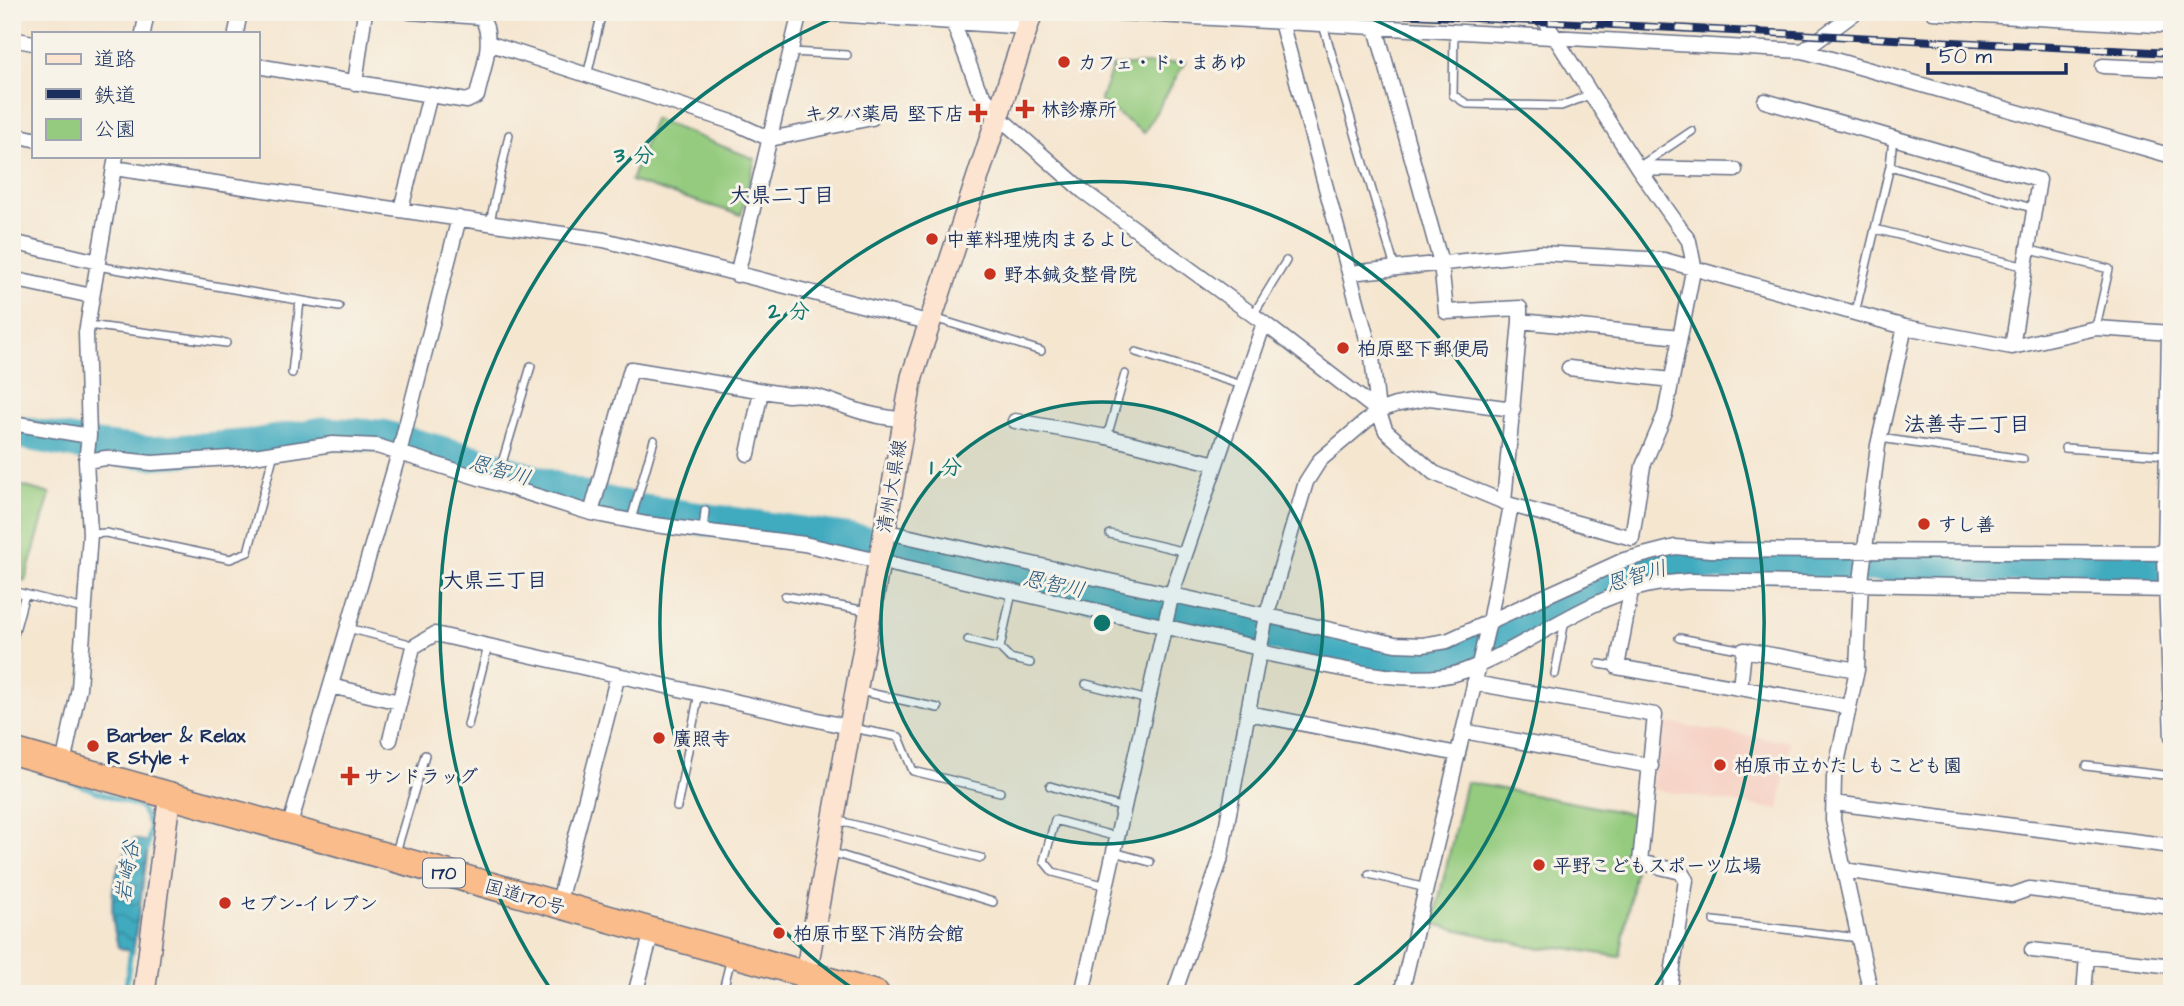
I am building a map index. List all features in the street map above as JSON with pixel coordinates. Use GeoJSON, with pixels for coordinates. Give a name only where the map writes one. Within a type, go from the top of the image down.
{"type":"FeatureCollection","features":[{"type":"Feature","properties":{"kind":"highway","name":"国道170号"},"geometry":{"type":"LineString","coordinates":[[12,751],[170,793],[732,954],[804,984],[876,994]]}},
{"type":"Feature","properties":{"kind":"main road","name":"清州大県線"},"geometry":{"type":"LineString","coordinates":[[804,984],[904,420],[929,319],[1030,20]]}},
{"type":"Feature","properties":{"kind":"main road"},"geometry":{"type":"LineString","coordinates":[[144,994],[170,793]]}},
{"type":"Feature","properties":{"kind":"street"},"geometry":{"type":"LineString","coordinates":[[143,32],[147,12]]}},
{"type":"Feature","properties":{"kind":"street"},"geometry":{"type":"LineString","coordinates":[[236,32],[240,12]]}},
{"type":"Feature","properties":{"kind":"street"},"geometry":{"type":"LineString","coordinates":[[355,83],[365,12]]}},
{"type":"Feature","properties":{"kind":"street"},"geometry":{"type":"LineString","coordinates":[[259,66],[467,101],[477,96],[488,43],[488,27],[481,17],[410,12]]}},
{"type":"Feature","properties":{"kind":"street"},"geometry":{"type":"LineString","coordinates":[[737,275],[802,12],[953,22],[1030,20]]}},
{"type":"Feature","properties":{"kind":"street"},"geometry":{"type":"LineString","coordinates":[[1103,12],[1803,51],[2172,156]]}},
{"type":"Feature","properties":{"kind":"street"},"geometry":{"type":"LineString","coordinates":[[1539,12],[1559,38],[1638,168],[1689,241],[1694,266],[1665,414],[1643,466],[1632,538]]}},
{"type":"Feature","properties":{"kind":"street"},"geometry":{"type":"LineString","coordinates":[[1803,51],[1856,12]]}},
{"type":"Feature","properties":{"kind":"street"},"geometry":{"type":"LineString","coordinates":[[1933,12],[2172,26]]}},
{"type":"Feature","properties":{"kind":"street"},"geometry":{"type":"LineString","coordinates":[[953,22],[978,88],[999,117],[1083,191],[1378,411]]}},
{"type":"Feature","properties":{"kind":"street"},"geometry":{"type":"LineString","coordinates":[[1281,22],[1372,357],[1378,411],[1386,431],[1434,473],[1508,503],[1632,538],[1653,553]]}},
{"type":"Feature","properties":{"kind":"street"},"geometry":{"type":"LineString","coordinates":[[1376,28],[1441,263],[1446,312],[1520,308],[1508,503],[1488,627],[1404,993]]}},
{"type":"Feature","properties":{"kind":"street"},"geometry":{"type":"LineString","coordinates":[[12,39],[32,43]]}},
{"type":"Feature","properties":{"kind":"street"},"geometry":{"type":"LineString","coordinates":[[488,43],[587,78],[735,123],[770,139],[872,118]]}},
{"type":"Feature","properties":{"kind":"street"},"geometry":{"type":"LineString","coordinates":[[2103,66],[2172,69]]}},
{"type":"Feature","properties":{"kind":"street"},"geometry":{"type":"LineString","coordinates":[[401,209],[430,95]]}},
{"type":"Feature","properties":{"kind":"street"},"geometry":{"type":"LineString","coordinates":[[1765,101],[2039,180],[2030,250],[2012,347]]}},
{"type":"Feature","properties":{"kind":"street"},"geometry":{"type":"LineString","coordinates":[[12,134],[32,139]]}},
{"type":"Feature","properties":{"kind":"street"},"geometry":{"type":"LineString","coordinates":[[63,764],[79,688],[90,534],[87,324],[113,159],[401,209],[604,240],[737,275],[929,319]]}},
{"type":"Feature","properties":{"kind":"street"},"geometry":{"type":"LineString","coordinates":[[1638,168],[1735,170]]}},
{"type":"Feature","properties":{"kind":"street"},"geometry":{"type":"LineString","coordinates":[[289,828],[401,447],[459,218]]}},
{"type":"Feature","properties":{"kind":"street"},"geometry":{"type":"LineString","coordinates":[[12,242],[98,264]]}},
{"type":"Feature","properties":{"kind":"street"},"geometry":{"type":"LineString","coordinates":[[1350,273],[1540,253],[1664,260],[1694,266],[1905,327],[2012,347],[2096,328],[2170,333],[2167,588],[2172,737]]}},
{"type":"Feature","properties":{"kind":"street"},"geometry":{"type":"LineString","coordinates":[[12,279],[92,296]]}},
{"type":"Feature","properties":{"kind":"street"},"geometry":{"type":"LineString","coordinates":[[1082,994],[1171,596],[1242,385],[1258,319]]}},
{"type":"Feature","properties":{"kind":"street"},"geometry":{"type":"LineString","coordinates":[[1520,321],[1680,337]]}},
{"type":"Feature","properties":{"kind":"street"},"geometry":{"type":"LineString","coordinates":[[1871,994],[1833,820],[1834,776],[1857,670],[1861,584],[1880,438],[1905,327]]}},
{"type":"Feature","properties":{"kind":"street"},"geometry":{"type":"LineString","coordinates":[[1569,368],[1671,380]]}},
{"type":"Feature","properties":{"kind":"street"},"geometry":{"type":"LineString","coordinates":[[593,505],[631,369],[761,391],[798,394],[835,401],[871,415],[904,420]]}},
{"type":"Feature","properties":{"kind":"street"},"geometry":{"type":"LineString","coordinates":[[748,454],[761,391]]}},
{"type":"Feature","properties":{"kind":"street"},"geometry":{"type":"LineString","coordinates":[[1174,994],[1220,861],[1259,648],[1306,482],[1320,460],[1378,411],[1430,398],[1513,409]]}},
{"type":"Feature","properties":{"kind":"street"},"geometry":{"type":"LineString","coordinates":[[1015,421],[1107,437],[1216,464]]}},
{"type":"Feature","properties":{"kind":"street"},"geometry":{"type":"LineString","coordinates":[[12,423],[87,448],[106,458],[152,463],[274,453],[333,444],[401,447],[497,481],[593,505],[631,519],[804,544],[879,559],[1012,592],[1403,678],[1463,672],[1480,659],[1648,585],[1689,581],[2167,588]]}},
{"type":"Feature","properties":{"kind":"street"},"geometry":{"type":"LineString","coordinates":[[883,532],[1266,618],[1395,644],[1447,641],[1488,627],[1564,585],[1623,560],[1675,547],[1865,554],[2167,555]]}},
{"type":"Feature","properties":{"kind":"street"},"geometry":{"type":"LineString","coordinates":[[1631,591],[1617,667],[1849,707]]}},
{"type":"Feature","properties":{"kind":"street"},"geometry":{"type":"LineString","coordinates":[[390,740],[413,647],[435,634],[849,727]]}},
{"type":"Feature","properties":{"kind":"street"},"geometry":{"type":"LineString","coordinates":[[1740,688],[1744,650],[1857,670]]}},
{"type":"Feature","properties":{"kind":"street"},"geometry":{"type":"LineString","coordinates":[[558,905],[618,675]]}},
{"type":"Feature","properties":{"kind":"street"},"geometry":{"type":"LineString","coordinates":[[1474,683],[1655,715],[1640,862],[1681,872],[1686,880],[1669,994]]}},
{"type":"Feature","properties":{"kind":"street"},"geometry":{"type":"LineString","coordinates":[[331,686],[399,702]]}},
{"type":"Feature","properties":{"kind":"street"},"geometry":{"type":"LineString","coordinates":[[1248,713],[1458,754]]}},
{"type":"Feature","properties":{"kind":"street"},"geometry":{"type":"LineString","coordinates":[[1464,731],[1651,765]]}},
{"type":"Feature","properties":{"kind":"street"},"geometry":{"type":"LineString","coordinates":[[1834,803],[2172,846]]}},
{"type":"Feature","properties":{"kind":"street"},"geometry":{"type":"LineString","coordinates":[[1844,870],[2012,895],[2029,889],[2172,907]]}},
{"type":"Feature","properties":{"kind":"street"},"geometry":{"type":"LineString","coordinates":[[635,994],[652,932]]}},
{"type":"Feature","properties":{"kind":"street"},"geometry":{"type":"LineString","coordinates":[[2032,950],[2172,966]]}},
{"type":"Feature","properties":{"kind":"street"},"geometry":{"type":"LineString","coordinates":[[2084,994],[2087,956]]}},
{"type":"Feature","properties":{"kind":"lane"},"geometry":{"type":"LineString","coordinates":[[587,78],[602,12]]}},
{"type":"Feature","properties":{"kind":"lane"},"geometry":{"type":"LineString","coordinates":[[1323,25],[1395,268]]}},
{"type":"Feature","properties":{"kind":"lane"},"geometry":{"type":"LineString","coordinates":[[1454,33],[1453,95],[1467,104],[1561,106],[1592,94]]}},
{"type":"Feature","properties":{"kind":"lane"},"geometry":{"type":"LineString","coordinates":[[791,52],[847,55]]}},
{"type":"Feature","properties":{"kind":"lane"},"geometry":{"type":"LineString","coordinates":[[1638,168],[1692,131]]}},
{"type":"Feature","properties":{"kind":"lane"},"geometry":{"type":"LineString","coordinates":[[490,222],[509,135]]}},
{"type":"Feature","properties":{"kind":"lane"},"geometry":{"type":"LineString","coordinates":[[1855,313],[1890,166],[1893,138]]}},
{"type":"Feature","properties":{"kind":"lane"},"geometry":{"type":"LineString","coordinates":[[1890,166],[2036,209]]}},
{"type":"Feature","properties":{"kind":"lane"},"geometry":{"type":"LineString","coordinates":[[1875,229],[2026,268]]}},
{"type":"Feature","properties":{"kind":"lane"},"geometry":{"type":"LineString","coordinates":[[2030,250],[2109,269],[2096,328]]}},
{"type":"Feature","properties":{"kind":"lane"},"geometry":{"type":"LineString","coordinates":[[1258,319],[1286,261]]}},
{"type":"Feature","properties":{"kind":"lane"},"geometry":{"type":"LineString","coordinates":[[98,264],[339,307]]}},
{"type":"Feature","properties":{"kind":"lane"},"geometry":{"type":"LineString","coordinates":[[292,373],[300,301]]}},
{"type":"Feature","properties":{"kind":"lane"},"geometry":{"type":"LineString","coordinates":[[929,319],[1041,351]]}},
{"type":"Feature","properties":{"kind":"lane"},"geometry":{"type":"LineString","coordinates":[[87,324],[226,343]]}},
{"type":"Feature","properties":{"kind":"lane"},"geometry":{"type":"LineString","coordinates":[[1136,352],[1242,385]]}},
{"type":"Feature","properties":{"kind":"lane"},"geometry":{"type":"LineString","coordinates":[[497,481],[531,366]]}},
{"type":"Feature","properties":{"kind":"lane"},"geometry":{"type":"LineString","coordinates":[[1107,437],[1125,374]]}},
{"type":"Feature","properties":{"kind":"lane"},"geometry":{"type":"LineString","coordinates":[[1880,438],[2023,459]]}},
{"type":"Feature","properties":{"kind":"lane"},"geometry":{"type":"LineString","coordinates":[[631,519],[654,440]]}},
{"type":"Feature","properties":{"kind":"lane"},"geometry":{"type":"LineString","coordinates":[[2065,448],[2168,451]]}},
{"type":"Feature","properties":{"kind":"lane"},"geometry":{"type":"LineString","coordinates":[[90,534],[106,533],[230,559],[248,552],[274,453]]}},
{"type":"Feature","properties":{"kind":"lane"},"geometry":{"type":"LineString","coordinates":[[703,531],[705,511]]}},
{"type":"Feature","properties":{"kind":"lane"},"geometry":{"type":"LineString","coordinates":[[1110,534],[1186,552]]}},
{"type":"Feature","properties":{"kind":"lane"},"geometry":{"type":"LineString","coordinates":[[12,591],[84,609]]}},
{"type":"Feature","properties":{"kind":"lane"},"geometry":{"type":"LineString","coordinates":[[1000,648],[1012,592]]}},
{"type":"Feature","properties":{"kind":"lane"},"geometry":{"type":"LineString","coordinates":[[12,642],[26,594]]}},
{"type":"Feature","properties":{"kind":"lane"},"geometry":{"type":"LineString","coordinates":[[785,596],[869,611]]}},
{"type":"Feature","properties":{"kind":"lane"},"geometry":{"type":"LineString","coordinates":[[1555,674],[1565,620]]}},
{"type":"Feature","properties":{"kind":"lane"},"geometry":{"type":"LineString","coordinates":[[348,628],[406,643]]}},
{"type":"Feature","properties":{"kind":"lane"},"geometry":{"type":"LineString","coordinates":[[1679,638],[1744,650]]}},
{"type":"Feature","properties":{"kind":"lane"},"geometry":{"type":"LineString","coordinates":[[968,640],[1000,648],[1010,658],[1030,663]]}},
{"type":"Feature","properties":{"kind":"lane"},"geometry":{"type":"LineString","coordinates":[[468,724],[488,646]]}},
{"type":"Feature","properties":{"kind":"lane"},"geometry":{"type":"LineString","coordinates":[[1599,664],[1617,667]]}},
{"type":"Feature","properties":{"kind":"lane"},"geometry":{"type":"LineString","coordinates":[[1086,684],[1148,700]]}},
{"type":"Feature","properties":{"kind":"lane"},"geometry":{"type":"LineString","coordinates":[[856,690],[938,708]]}},
{"type":"Feature","properties":{"kind":"lane"},"geometry":{"type":"LineString","coordinates":[[677,807],[699,693]]}},
{"type":"Feature","properties":{"kind":"lane"},"geometry":{"type":"LineString","coordinates":[[849,727],[900,737],[913,771],[1000,792]]}},
{"type":"Feature","properties":{"kind":"lane"},"geometry":{"type":"LineString","coordinates":[[394,858],[425,755]]}},
{"type":"Feature","properties":{"kind":"lane"},"geometry":{"type":"LineString","coordinates":[[2086,766],[2172,776]]}},
{"type":"Feature","properties":{"kind":"lane"},"geometry":{"type":"LineString","coordinates":[[1050,786],[1124,808]]}},
{"type":"Feature","properties":{"kind":"lane"},"geometry":{"type":"LineString","coordinates":[[833,819],[981,858]]}},
{"type":"Feature","properties":{"kind":"lane"},"geometry":{"type":"LineString","coordinates":[[1107,886],[1053,872],[1044,861],[1055,820],[1117,837]]}},
{"type":"Feature","properties":{"kind":"lane"},"geometry":{"type":"LineString","coordinates":[[828,852],[993,902]]}},
{"type":"Feature","properties":{"kind":"lane"},"geometry":{"type":"LineString","coordinates":[[1114,852],[1150,862]]}},
{"type":"Feature","properties":{"kind":"lane"},"geometry":{"type":"LineString","coordinates":[[1369,874],[1426,888]]}},
{"type":"Feature","properties":{"kind":"lane"},"geometry":{"type":"LineString","coordinates":[[1714,921],[1859,939]]}},
{"type":"Feature","properties":{"kind":"lane"},"geometry":{"type":"LineString","coordinates":[[722,994],[732,954]]}},
{"type":"Feature","properties":{"kind":"shaded area","name":"柏原市立かたしもこども園"},"geometry":{"type":"Polygon","coordinates":[[[1661,722],[1790,742],[1779,810],[1651,789],[1661,722]]]}},
{"type":"Feature","properties":{"kind":"green space"},"geometry":{"type":"Polygon","coordinates":[[[1185,62],[1144,133],[1100,101],[1113,66],[1185,62]]]}},
{"type":"Feature","properties":{"kind":"green space"},"geometry":{"type":"Polygon","coordinates":[[[654,119],[755,159],[741,215],[631,181],[654,119]]]}},
{"type":"Feature","properties":{"kind":"green space"},"geometry":{"type":"Polygon","coordinates":[[[12,483],[50,494],[25,581],[12,577],[12,483]]]}},
{"type":"Feature","properties":{"kind":"green space","name":"平野こどもスポーツ広場"},"geometry":{"type":"Polygon","coordinates":[[[1466,782],[1637,815],[1629,858],[1635,871],[1620,957],[1560,947],[1541,949],[1433,924],[1466,782]]]}},
{"type":"Feature","properties":{"kind":"water"},"geometry":{"type":"Polygon","coordinates":[[[134,839],[149,842],[133,953],[118,947],[112,904],[115,877],[134,839]]]}},
{"type":"Feature","properties":{"kind":"waterway","name":"恩智川"},"geometry":{"type":"LineString","coordinates":[[12,431],[97,447],[151,453],[254,445],[323,433],[382,436],[491,466],[582,497],[638,510],[860,541],[1278,636],[1413,663],[1459,656],[1611,579],[1679,564],[2172,568]]}},
{"type":"Feature","properties":{"kind":"waterway","name":"岩崎谷"},"geometry":{"type":"LineString","coordinates":[[60,778],[141,808],[150,826],[147,849]]}},
{"type":"Feature","properties":{"kind":"waterway","name":"岩崎谷"},"geometry":{"type":"LineString","coordinates":[[125,994],[131,948]]}},
{"type":"Feature","properties":{"kind":"railway"},"geometry":{"type":"LineString","coordinates":[[1357,12],[2172,53]]}},
{"type":"Feature","properties":{"kind":"place","name":"カフェ・ド・まあゆ"},"geometry":{"type":"Point","coordinates":[1064,62]}},
{"type":"Feature","properties":{"kind":"place","name":"林診療所"},"geometry":{"type":"Point","coordinates":[1025,109]}},
{"type":"Feature","properties":{"kind":"place","name":"キタバ薬局 堅下店"},"geometry":{"type":"Point","coordinates":[978,113]}},
{"type":"Feature","properties":{"kind":"place","name":"中華料理焼肉まるよし"},"geometry":{"type":"Point","coordinates":[932,239]}},
{"type":"Feature","properties":{"kind":"place","name":"野本鍼灸整骨院"},"geometry":{"type":"Point","coordinates":[990,274]}},
{"type":"Feature","properties":{"kind":"place","name":"柏原堅下郵便局"},"geometry":{"type":"Point","coordinates":[1343,348]}},
{"type":"Feature","properties":{"kind":"place","name":"すし善"},"geometry":{"type":"Point","coordinates":[1924,524]}},
{"type":"Feature","properties":{"kind":"place","name":"廣照寺"},"geometry":{"type":"Point","coordinates":[659,738]}},
{"type":"Feature","properties":{"kind":"place","name":"Barber & Relax R Style +"},"geometry":{"type":"Point","coordinates":[93,746]}},
{"type":"Feature","properties":{"kind":"place","name":"柏原市立かたしもこども園"},"geometry":{"type":"Point","coordinates":[1720,765]}},
{"type":"Feature","properties":{"kind":"place","name":"サンドラッグ"},"geometry":{"type":"Point","coordinates":[350,776]}},
{"type":"Feature","properties":{"kind":"place","name":"平野こどもスポーツ広場"},"geometry":{"type":"Point","coordinates":[1539,865]}},
{"type":"Feature","properties":{"kind":"place","name":"セブン-イレブン"},"geometry":{"type":"Point","coordinates":[225,903]}},
{"type":"Feature","properties":{"kind":"place","name":"柏原市堅下消防会館"},"geometry":{"type":"Point","coordinates":[779,933]}},
{"type":"Feature","properties":{"kind":"district","name":"大県二丁目"},"geometry":{"type":"Point","coordinates":[782,195]}},
{"type":"Feature","properties":{"kind":"district","name":"法善寺二丁目"},"geometry":{"type":"Point","coordinates":[1967,424]}},
{"type":"Feature","properties":{"kind":"district","name":"大県三丁目"},"geometry":{"type":"Point","coordinates":[495,580]}}]}
